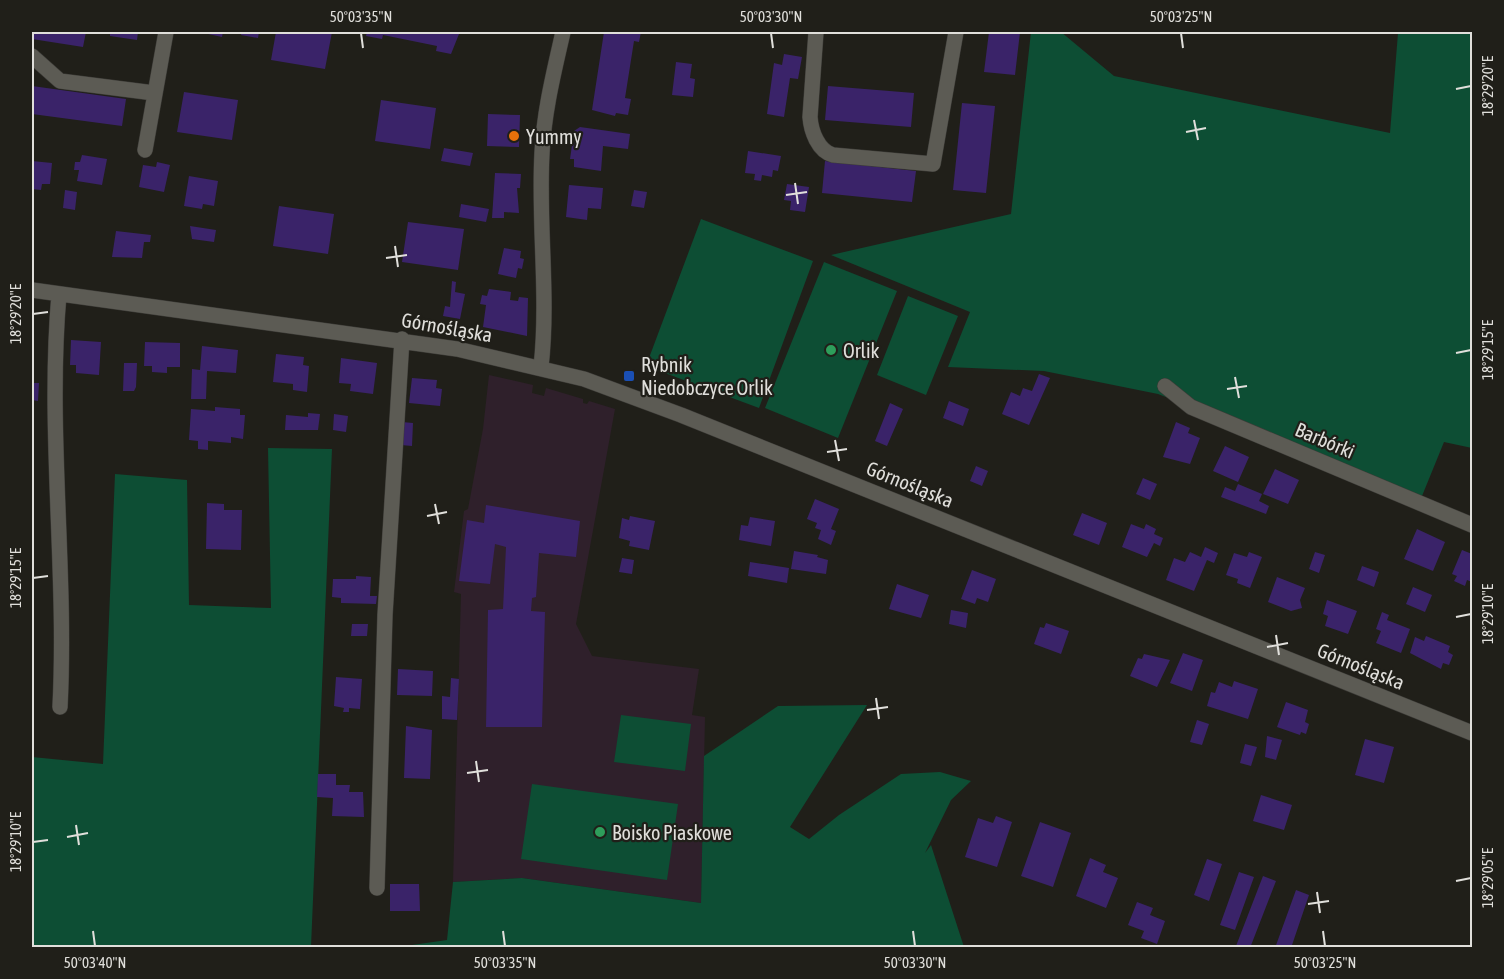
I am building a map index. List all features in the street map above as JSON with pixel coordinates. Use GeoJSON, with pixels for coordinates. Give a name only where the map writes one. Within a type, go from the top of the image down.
{"type":"FeatureCollection","features":[{"type":"Feature","properties":{"kind":"street"},"geometry":{"type":"LineString","coordinates":[[145,150],[165,32]]}},
{"type":"Feature","properties":{"kind":"street"},"geometry":{"type":"LineString","coordinates":[[541,367],[544,332],[542,154],[546,108],[563,32]]}},
{"type":"Feature","properties":{"kind":"street"},"geometry":{"type":"LineString","coordinates":[[816,32],[810,117],[812,129],[823,150],[833,155],[933,164],[956,32]]}},
{"type":"Feature","properties":{"kind":"street"},"geometry":{"type":"LineString","coordinates":[[32,56],[60,81],[154,93]]}},
{"type":"Feature","properties":{"kind":"street","name":"Górnośląska"},"geometry":{"type":"LineString","coordinates":[[32,290],[402,339],[541,367],[584,380],[681,415],[1473,733]]}},
{"type":"Feature","properties":{"kind":"street"},"geometry":{"type":"LineString","coordinates":[[59,294],[55,385],[64,643],[60,707]]}},
{"type":"Feature","properties":{"kind":"street"},"geometry":{"type":"LineString","coordinates":[[377,888],[385,615],[402,339]]}},
{"type":"Feature","properties":{"kind":"street","name":"Barbórki"},"geometry":{"type":"LineString","coordinates":[[1165,386],[1191,407],[1473,525]]}},
{"type":"Feature","properties":{"kind":"shaded area"},"geometry":{"type":"Polygon","coordinates":[[[489,375],[533,385],[532,393],[544,396],[546,388],[583,399],[583,403],[587,404],[589,401],[615,409],[576,624],[592,656],[699,669],[692,715],[705,717],[701,903],[522,878],[453,882],[461,594],[454,592],[464,511],[468,509],[483,429],[489,375]]]}},
{"type":"Feature","properties":{"kind":"green space"},"geometry":{"type":"Polygon","coordinates":[[[1031,32],[1061,32],[1114,76],[1390,133],[1398,33],[1472,32],[1472,448],[1444,442],[1422,496],[1158,394],[1044,371],[948,367],[970,312],[831,255],[1011,214],[1031,32]]]}},
{"type":"Feature","properties":{"kind":"green space"},"geometry":{"type":"Polygon","coordinates":[[[701,219],[813,261],[759,408],[646,366],[701,219]]]}},
{"type":"Feature","properties":{"kind":"green space","name":"Orlik"},"geometry":{"type":"Polygon","coordinates":[[[824,262],[897,291],[838,438],[765,408],[824,262]]]}},
{"type":"Feature","properties":{"kind":"green space","name":"Orlik"},"geometry":{"type":"Polygon","coordinates":[[[908,296],[958,316],[926,395],[877,375],[908,296]]]}},
{"type":"Feature","properties":{"kind":"green space"},"geometry":{"type":"Polygon","coordinates":[[[268,448],[332,449],[311,947],[32,948],[32,757],[103,764],[115,474],[187,480],[189,605],[271,608],[268,448]]]}},
{"type":"Feature","properties":{"kind":"green space"},"geometry":{"type":"Polygon","coordinates":[[[867,705],[790,827],[809,839],[839,815],[901,774],[940,772],[971,781],[951,800],[925,853],[931,845],[964,947],[398,947],[447,940],[453,882],[522,878],[701,903],[704,756],[778,706],[867,705]]]}},
{"type":"Feature","properties":{"kind":"green space"},"geometry":{"type":"Polygon","coordinates":[[[621,715],[691,724],[685,771],[614,762],[621,715]]]}},
{"type":"Feature","properties":{"kind":"green space","name":"Boisko Piaskowe"},"geometry":{"type":"Polygon","coordinates":[[[532,784],[678,804],[667,880],[521,859],[532,784]]]}},
{"type":"Feature","properties":{"kind":"building"},"geometry":{"type":"Polygon","coordinates":[[[32,32],[86,32],[83,47],[32,39],[32,32]]]}},
{"type":"Feature","properties":{"kind":"building"},"geometry":{"type":"Polygon","coordinates":[[[110,32],[138,32],[137,40],[110,36],[110,32]]]}},
{"type":"Feature","properties":{"kind":"building"},"geometry":{"type":"Polygon","coordinates":[[[199,32],[223,32],[222,37],[199,32]]]}},
{"type":"Feature","properties":{"kind":"building"},"geometry":{"type":"Polygon","coordinates":[[[242,32],[259,32],[258,38],[241,35],[242,32]]]}},
{"type":"Feature","properties":{"kind":"building"},"geometry":{"type":"Polygon","coordinates":[[[276,32],[332,32],[325,69],[271,60],[276,32]]]}},
{"type":"Feature","properties":{"kind":"building"},"geometry":{"type":"Polygon","coordinates":[[[367,32],[456,32],[459,34],[451,54],[436,51],[437,46],[383,35],[382,39],[366,36],[367,32]]]}},
{"type":"Feature","properties":{"kind":"building"},"geometry":{"type":"Polygon","coordinates":[[[604,32],[641,32],[639,42],[634,41],[625,98],[631,99],[628,115],[616,113],[615,116],[592,110],[604,32]]]}},
{"type":"Feature","properties":{"kind":"building"},"geometry":{"type":"Polygon","coordinates":[[[989,32],[1020,32],[1015,75],[984,72],[989,32]]]}},
{"type":"Feature","properties":{"kind":"building"},"geometry":{"type":"Polygon","coordinates":[[[784,54],[802,57],[798,79],[790,78],[784,117],[767,114],[774,63],[782,65],[784,54]]]}},
{"type":"Feature","properties":{"kind":"building"},"geometry":{"type":"Polygon","coordinates":[[[676,62],[692,64],[690,78],[695,79],[693,97],[672,95],[676,62]]]}},
{"type":"Feature","properties":{"kind":"building"},"geometry":{"type":"Polygon","coordinates":[[[32,86],[126,99],[122,126],[32,114],[32,86]]]}},
{"type":"Feature","properties":{"kind":"building"},"geometry":{"type":"Polygon","coordinates":[[[828,86],[914,93],[911,127],[825,120],[828,86]]]}},
{"type":"Feature","properties":{"kind":"building"},"geometry":{"type":"Polygon","coordinates":[[[184,92],[238,100],[232,140],[177,132],[184,92]]]}},
{"type":"Feature","properties":{"kind":"building"},"geometry":{"type":"Polygon","coordinates":[[[381,100],[436,108],[430,149],[375,141],[381,100]]]}},
{"type":"Feature","properties":{"kind":"building"},"geometry":{"type":"Polygon","coordinates":[[[962,103],[995,106],[986,193],[953,190],[962,103]]]}},
{"type":"Feature","properties":{"kind":"building"},"geometry":{"type":"Polygon","coordinates":[[[488,114],[520,115],[519,147],[487,146],[488,114]]]}},
{"type":"Feature","properties":{"kind":"building"},"geometry":{"type":"Polygon","coordinates":[[[580,127],[630,134],[628,149],[603,146],[601,171],[574,167],[574,159],[570,159],[574,131],[580,127]]]}},
{"type":"Feature","properties":{"kind":"building"},"geometry":{"type":"Polygon","coordinates":[[[444,148],[473,153],[470,166],[441,161],[444,148]]]}},
{"type":"Feature","properties":{"kind":"building"},"geometry":{"type":"Polygon","coordinates":[[[748,151],[781,156],[778,171],[773,170],[772,177],[762,175],[761,181],[754,180],[755,174],[745,173],[748,151]]]}},
{"type":"Feature","properties":{"kind":"building"},"geometry":{"type":"Polygon","coordinates":[[[82,155],[107,159],[102,185],[77,181],[79,170],[74,170],[75,162],[80,162],[82,155]]]}},
{"type":"Feature","properties":{"kind":"building"},"geometry":{"type":"Polygon","coordinates":[[[32,161],[52,163],[50,184],[42,184],[41,190],[32,189],[32,161]]]}},
{"type":"Feature","properties":{"kind":"building"},"geometry":{"type":"Polygon","coordinates":[[[825,161],[916,171],[912,202],[822,193],[825,161]]]}},
{"type":"Feature","properties":{"kind":"building"},"geometry":{"type":"Polygon","coordinates":[[[157,162],[170,165],[164,192],[139,187],[143,165],[156,167],[157,162]]]}},
{"type":"Feature","properties":{"kind":"building"},"geometry":{"type":"Polygon","coordinates":[[[495,173],[521,174],[520,188],[517,188],[519,213],[504,212],[504,218],[492,218],[495,173]]]}},
{"type":"Feature","properties":{"kind":"building"},"geometry":{"type":"Polygon","coordinates":[[[189,176],[218,181],[214,206],[203,204],[202,209],[184,206],[189,176]]]}},
{"type":"Feature","properties":{"kind":"building"},"geometry":{"type":"Polygon","coordinates":[[[787,184],[809,187],[805,212],[790,210],[791,201],[784,200],[787,184]]]}},
{"type":"Feature","properties":{"kind":"building"},"geometry":{"type":"Polygon","coordinates":[[[569,185],[603,188],[601,209],[588,208],[587,220],[566,217],[569,185]]]}},
{"type":"Feature","properties":{"kind":"building"},"geometry":{"type":"Polygon","coordinates":[[[65,190],[77,192],[75,210],[63,208],[65,190]]]}},
{"type":"Feature","properties":{"kind":"building"},"geometry":{"type":"Polygon","coordinates":[[[634,190],[647,192],[644,208],[631,206],[634,190]]]}},
{"type":"Feature","properties":{"kind":"building"},"geometry":{"type":"Polygon","coordinates":[[[461,204],[489,209],[486,222],[459,217],[461,204]]]}},
{"type":"Feature","properties":{"kind":"building"},"geometry":{"type":"Polygon","coordinates":[[[279,206],[334,214],[328,254],[273,246],[279,206]]]}},
{"type":"Feature","properties":{"kind":"building"},"geometry":{"type":"Polygon","coordinates":[[[408,222],[464,229],[458,270],[402,262],[408,222]]]}},
{"type":"Feature","properties":{"kind":"building"},"geometry":{"type":"Polygon","coordinates":[[[190,226],[216,230],[214,242],[192,239],[190,226]]]}},
{"type":"Feature","properties":{"kind":"building"},"geometry":{"type":"Polygon","coordinates":[[[116,231],[151,235],[150,242],[144,242],[142,258],[112,257],[116,231]]]}},
{"type":"Feature","properties":{"kind":"building"},"geometry":{"type":"Polygon","coordinates":[[[504,248],[521,251],[520,258],[524,259],[522,269],[518,268],[516,278],[498,274],[504,248]]]}},
{"type":"Feature","properties":{"kind":"building"},"geometry":{"type":"Polygon","coordinates":[[[452,281],[456,282],[455,292],[465,294],[460,319],[443,316],[445,306],[450,307],[452,281]]]}},
{"type":"Feature","properties":{"kind":"building"},"geometry":{"type":"Polygon","coordinates":[[[489,289],[511,292],[510,300],[518,301],[519,297],[528,298],[527,336],[483,327],[486,305],[480,304],[482,295],[487,296],[489,289]]]}},
{"type":"Feature","properties":{"kind":"building"},"geometry":{"type":"Polygon","coordinates":[[[71,340],[101,342],[99,375],[76,373],[76,365],[70,365],[71,340]]]}},
{"type":"Feature","properties":{"kind":"building"},"geometry":{"type":"Polygon","coordinates":[[[145,342],[180,343],[180,367],[167,367],[167,373],[152,372],[152,366],[144,366],[145,342]]]}},
{"type":"Feature","properties":{"kind":"building"},"geometry":{"type":"Polygon","coordinates":[[[202,346],[238,350],[236,373],[207,371],[206,399],[191,399],[192,369],[200,370],[202,346]]]}},
{"type":"Feature","properties":{"kind":"building"},"geometry":{"type":"Polygon","coordinates":[[[276,354],[304,357],[303,365],[309,366],[307,392],[293,390],[293,384],[273,382],[276,354]]]}},
{"type":"Feature","properties":{"kind":"building"},"geometry":{"type":"Polygon","coordinates":[[[341,358],[377,363],[373,394],[350,391],[351,384],[339,383],[341,358]]]}},
{"type":"Feature","properties":{"kind":"building"},"geometry":{"type":"Polygon","coordinates":[[[124,363],[137,363],[134,391],[123,391],[124,363]]]}},
{"type":"Feature","properties":{"kind":"building"},"geometry":{"type":"Polygon","coordinates":[[[1039,374],[1050,378],[1029,425],[1002,414],[1011,392],[1020,396],[1023,388],[1032,391],[1039,374]]]}},
{"type":"Feature","properties":{"kind":"building"},"geometry":{"type":"Polygon","coordinates":[[[412,378],[437,380],[436,388],[442,389],[440,406],[409,403],[412,378]]]}},
{"type":"Feature","properties":{"kind":"building"},"geometry":{"type":"Polygon","coordinates":[[[32,383],[39,383],[38,401],[32,400],[32,383]]]}},
{"type":"Feature","properties":{"kind":"building"},"geometry":{"type":"Polygon","coordinates":[[[949,401],[969,409],[963,426],[943,418],[949,401]]]}},
{"type":"Feature","properties":{"kind":"building"},"geometry":{"type":"Polygon","coordinates":[[[890,403],[903,409],[887,446],[875,441],[890,403]]]}},
{"type":"Feature","properties":{"kind":"building"},"geometry":{"type":"Polygon","coordinates":[[[215,407],[240,409],[240,415],[245,415],[243,439],[231,437],[231,443],[208,441],[208,450],[198,449],[198,441],[189,440],[191,409],[215,411],[215,407]]]}},
{"type":"Feature","properties":{"kind":"building"},"geometry":{"type":"Polygon","coordinates":[[[308,413],[320,414],[318,430],[285,430],[286,415],[308,417],[308,413]]]}},
{"type":"Feature","properties":{"kind":"building"},"geometry":{"type":"Polygon","coordinates":[[[334,414],[348,416],[346,432],[333,430],[334,414]]]}},
{"type":"Feature","properties":{"kind":"building"},"geometry":{"type":"Polygon","coordinates":[[[402,422],[413,423],[412,446],[401,445],[402,422]]]}},
{"type":"Feature","properties":{"kind":"building"},"geometry":{"type":"Polygon","coordinates":[[[1176,422],[1190,428],[1188,433],[1200,438],[1190,464],[1163,457],[1176,422]]]}},
{"type":"Feature","properties":{"kind":"building"},"geometry":{"type":"Polygon","coordinates":[[[1225,446],[1249,457],[1238,482],[1213,471],[1225,446]]]}},
{"type":"Feature","properties":{"kind":"building"},"geometry":{"type":"Polygon","coordinates":[[[976,466],[988,471],[982,486],[970,481],[976,466]]]}},
{"type":"Feature","properties":{"kind":"building"},"geometry":{"type":"Polygon","coordinates":[[[1275,469],[1299,480],[1288,504],[1263,494],[1275,469]]]}},
{"type":"Feature","properties":{"kind":"building"},"geometry":{"type":"Polygon","coordinates":[[[1143,478],[1157,484],[1150,500],[1136,494],[1143,478]]]}},
{"type":"Feature","properties":{"kind":"building"},"geometry":{"type":"Polygon","coordinates":[[[1238,484],[1262,494],[1259,501],[1269,506],[1266,514],[1221,497],[1225,487],[1235,491],[1238,484]]]}},
{"type":"Feature","properties":{"kind":"building"},"geometry":{"type":"Polygon","coordinates":[[[815,499],[839,509],[831,529],[836,531],[831,545],[818,539],[821,530],[815,528],[817,523],[807,519],[815,499]]]}},
{"type":"Feature","properties":{"kind":"building"},"geometry":{"type":"Polygon","coordinates":[[[207,503],[224,504],[224,510],[242,510],[241,550],[206,549],[207,503]]]}},
{"type":"Feature","properties":{"kind":"building"},"geometry":{"type":"Polygon","coordinates":[[[486,505],[580,521],[576,557],[539,553],[536,597],[532,598],[531,611],[545,612],[542,727],[486,727],[488,610],[503,609],[506,547],[495,544],[490,584],[459,581],[467,520],[484,523],[486,505]]]}},
{"type":"Feature","properties":{"kind":"building"},"geometry":{"type":"Polygon","coordinates":[[[1082,513],[1107,523],[1099,545],[1073,535],[1082,513]]]}},
{"type":"Feature","properties":{"kind":"building"},"geometry":{"type":"Polygon","coordinates":[[[630,516],[655,521],[649,550],[629,546],[630,541],[619,538],[622,518],[629,520],[630,516]]]}},
{"type":"Feature","properties":{"kind":"building"},"geometry":{"type":"Polygon","coordinates":[[[750,517],[775,521],[771,546],[739,540],[741,525],[748,526],[750,517]]]}},
{"type":"Feature","properties":{"kind":"building"},"geometry":{"type":"Polygon","coordinates":[[[1131,524],[1144,529],[1146,524],[1156,529],[1154,534],[1163,538],[1160,546],[1154,543],[1147,557],[1122,547],[1131,524]]]}},
{"type":"Feature","properties":{"kind":"building"},"geometry":{"type":"Polygon","coordinates":[[[1417,529],[1445,542],[1433,571],[1404,559],[1417,529]]]}},
{"type":"Feature","properties":{"kind":"building"},"geometry":{"type":"Polygon","coordinates":[[[1205,547],[1218,553],[1214,563],[1207,560],[1194,591],[1166,580],[1174,558],[1185,562],[1190,552],[1201,557],[1205,547]]]}},
{"type":"Feature","properties":{"kind":"building"},"geometry":{"type":"Polygon","coordinates":[[[1462,550],[1472,554],[1472,582],[1467,580],[1465,586],[1454,581],[1457,576],[1452,574],[1462,550]]]}},
{"type":"Feature","properties":{"kind":"building"},"geometry":{"type":"Polygon","coordinates":[[[794,551],[818,555],[817,557],[828,560],[826,574],[791,569],[794,551]]]}},
{"type":"Feature","properties":{"kind":"building"},"geometry":{"type":"Polygon","coordinates":[[[1249,552],[1262,557],[1250,588],[1237,583],[1238,579],[1226,575],[1234,553],[1247,557],[1249,552]]]}},
{"type":"Feature","properties":{"kind":"building"},"geometry":{"type":"Polygon","coordinates":[[[1315,552],[1325,555],[1319,573],[1309,569],[1315,552]]]}},
{"type":"Feature","properties":{"kind":"building"},"geometry":{"type":"Polygon","coordinates":[[[622,558],[634,560],[632,574],[619,572],[622,558]]]}},
{"type":"Feature","properties":{"kind":"building"},"geometry":{"type":"Polygon","coordinates":[[[750,562],[789,568],[787,583],[748,576],[750,562]]]}},
{"type":"Feature","properties":{"kind":"building"},"geometry":{"type":"Polygon","coordinates":[[[1362,566],[1379,572],[1374,587],[1357,580],[1362,566]]]}},
{"type":"Feature","properties":{"kind":"building"},"geometry":{"type":"Polygon","coordinates":[[[972,570],[996,579],[988,602],[977,598],[975,604],[961,599],[972,570]]]}},
{"type":"Feature","properties":{"kind":"building"},"geometry":{"type":"Polygon","coordinates":[[[356,576],[371,577],[370,596],[377,596],[376,604],[341,603],[341,598],[332,597],[333,579],[356,579],[356,576]]]}},
{"type":"Feature","properties":{"kind":"building"},"geometry":{"type":"Polygon","coordinates":[[[1277,577],[1305,588],[1300,600],[1302,608],[1291,611],[1268,602],[1277,577]]]}},
{"type":"Feature","properties":{"kind":"building"},"geometry":{"type":"Polygon","coordinates":[[[897,584],[929,595],[921,618],[889,609],[897,584]]]}},
{"type":"Feature","properties":{"kind":"building"},"geometry":{"type":"Polygon","coordinates":[[[1413,587],[1432,595],[1425,612],[1406,604],[1413,587]]]}},
{"type":"Feature","properties":{"kind":"building"},"geometry":{"type":"Polygon","coordinates":[[[1327,600],[1357,611],[1348,634],[1325,626],[1328,616],[1323,614],[1327,600]]]}},
{"type":"Feature","properties":{"kind":"building"},"geometry":{"type":"Polygon","coordinates":[[[951,610],[968,613],[966,628],[949,624],[951,610]]]}},
{"type":"Feature","properties":{"kind":"building"},"geometry":{"type":"Polygon","coordinates":[[[1382,612],[1389,615],[1387,620],[1410,629],[1401,653],[1376,643],[1381,631],[1376,629],[1382,612]]]}},
{"type":"Feature","properties":{"kind":"building"},"geometry":{"type":"Polygon","coordinates":[[[1046,623],[1069,631],[1061,654],[1034,644],[1040,627],[1044,628],[1046,623]]]}},
{"type":"Feature","properties":{"kind":"building"},"geometry":{"type":"Polygon","coordinates":[[[352,624],[368,624],[367,636],[351,636],[352,624]]]}},
{"type":"Feature","properties":{"kind":"building"},"geometry":{"type":"Polygon","coordinates":[[[1426,636],[1450,646],[1448,652],[1453,655],[1449,665],[1443,663],[1441,669],[1410,653],[1415,637],[1424,641],[1426,636]]]}},
{"type":"Feature","properties":{"kind":"building"},"geometry":{"type":"Polygon","coordinates":[[[1183,653],[1203,660],[1192,691],[1170,683],[1183,653]]]}},
{"type":"Feature","properties":{"kind":"building"},"geometry":{"type":"Polygon","coordinates":[[[1144,654],[1170,660],[1157,687],[1130,676],[1138,658],[1142,659],[1144,654]]]}},
{"type":"Feature","properties":{"kind":"building"},"geometry":{"type":"Polygon","coordinates":[[[398,669],[433,671],[432,696],[397,695],[398,669]]]}},
{"type":"Feature","properties":{"kind":"building"},"geometry":{"type":"Polygon","coordinates":[[[336,677],[362,679],[360,709],[349,708],[349,712],[343,712],[344,708],[334,706],[336,677]]]}},
{"type":"Feature","properties":{"kind":"building"},"geometry":{"type":"Polygon","coordinates":[[[451,678],[459,679],[457,720],[442,719],[442,696],[450,697],[451,678]]]}},
{"type":"Feature","properties":{"kind":"building"},"geometry":{"type":"Polygon","coordinates":[[[1234,681],[1258,689],[1248,719],[1207,706],[1211,692],[1215,693],[1219,682],[1232,687],[1234,681]]]}},
{"type":"Feature","properties":{"kind":"building"},"geometry":{"type":"Polygon","coordinates":[[[1286,702],[1308,710],[1305,722],[1309,724],[1306,734],[1301,732],[1300,735],[1277,727],[1286,702]]]}},
{"type":"Feature","properties":{"kind":"building"},"geometry":{"type":"Polygon","coordinates":[[[1197,720],[1209,724],[1202,745],[1190,742],[1197,720]]]}},
{"type":"Feature","properties":{"kind":"building"},"geometry":{"type":"Polygon","coordinates":[[[406,726],[432,730],[430,779],[404,778],[406,726]]]}},
{"type":"Feature","properties":{"kind":"building"},"geometry":{"type":"Polygon","coordinates":[[[1267,736],[1282,740],[1276,760],[1265,757],[1267,736]]]}},
{"type":"Feature","properties":{"kind":"building"},"geometry":{"type":"Polygon","coordinates":[[[1365,739],[1394,747],[1384,783],[1355,775],[1365,739]]]}},
{"type":"Feature","properties":{"kind":"building"},"geometry":{"type":"Polygon","coordinates":[[[1245,744],[1257,747],[1251,766],[1240,763],[1245,744]]]}},
{"type":"Feature","properties":{"kind":"building"},"geometry":{"type":"Polygon","coordinates":[[[318,774],[336,774],[336,785],[350,785],[349,792],[363,792],[364,817],[332,816],[333,798],[317,797],[318,774]]]}},
{"type":"Feature","properties":{"kind":"building"},"geometry":{"type":"Polygon","coordinates":[[[1261,795],[1292,805],[1284,830],[1253,821],[1261,795]]]}},
{"type":"Feature","properties":{"kind":"building"},"geometry":{"type":"Polygon","coordinates":[[[996,816],[1012,822],[997,867],[965,857],[978,818],[993,823],[996,816]]]}},
{"type":"Feature","properties":{"kind":"building"},"geometry":{"type":"Polygon","coordinates":[[[1040,822],[1071,833],[1053,887],[1021,876],[1040,822]]]}},
{"type":"Feature","properties":{"kind":"building"},"geometry":{"type":"Polygon","coordinates":[[[1090,858],[1106,865],[1103,872],[1118,878],[1106,908],[1076,896],[1090,858]]]}},
{"type":"Feature","properties":{"kind":"building"},"geometry":{"type":"Polygon","coordinates":[[[1207,859],[1222,864],[1209,901],[1194,895],[1207,859]]]}},
{"type":"Feature","properties":{"kind":"building"},"geometry":{"type":"Polygon","coordinates":[[[1239,872],[1254,877],[1235,930],[1220,925],[1239,872]]]}},
{"type":"Feature","properties":{"kind":"building"},"geometry":{"type":"Polygon","coordinates":[[[1263,876],[1276,881],[1250,948],[1240,948],[1236,946],[1263,876]]]}},
{"type":"Feature","properties":{"kind":"building"},"geometry":{"type":"Polygon","coordinates":[[[390,884],[419,884],[420,911],[390,911],[390,884]]]}},
{"type":"Feature","properties":{"kind":"building"},"geometry":{"type":"Polygon","coordinates":[[[1296,890],[1309,895],[1291,948],[1275,948],[1296,890]]]}},
{"type":"Feature","properties":{"kind":"building"},"geometry":{"type":"Polygon","coordinates":[[[1137,902],[1153,908],[1150,915],[1165,921],[1157,944],[1141,938],[1144,931],[1128,925],[1137,902]]]}},
{"type":"Feature","properties":{"kind":"place","name":"Yummy"},"geometry":{"type":"Point","coordinates":[514,136]}},
{"type":"Feature","properties":{"kind":"place","name":"Orlik"},"geometry":{"type":"Point","coordinates":[831,350]}},
{"type":"Feature","properties":{"kind":"place","name":"Rybnik Niedobczyce Orlik"},"geometry":{"type":"Point","coordinates":[629,376]}},
{"type":"Feature","properties":{"kind":"place","name":"Boisko Piaskowe"},"geometry":{"type":"Point","coordinates":[600,832]}}]}
